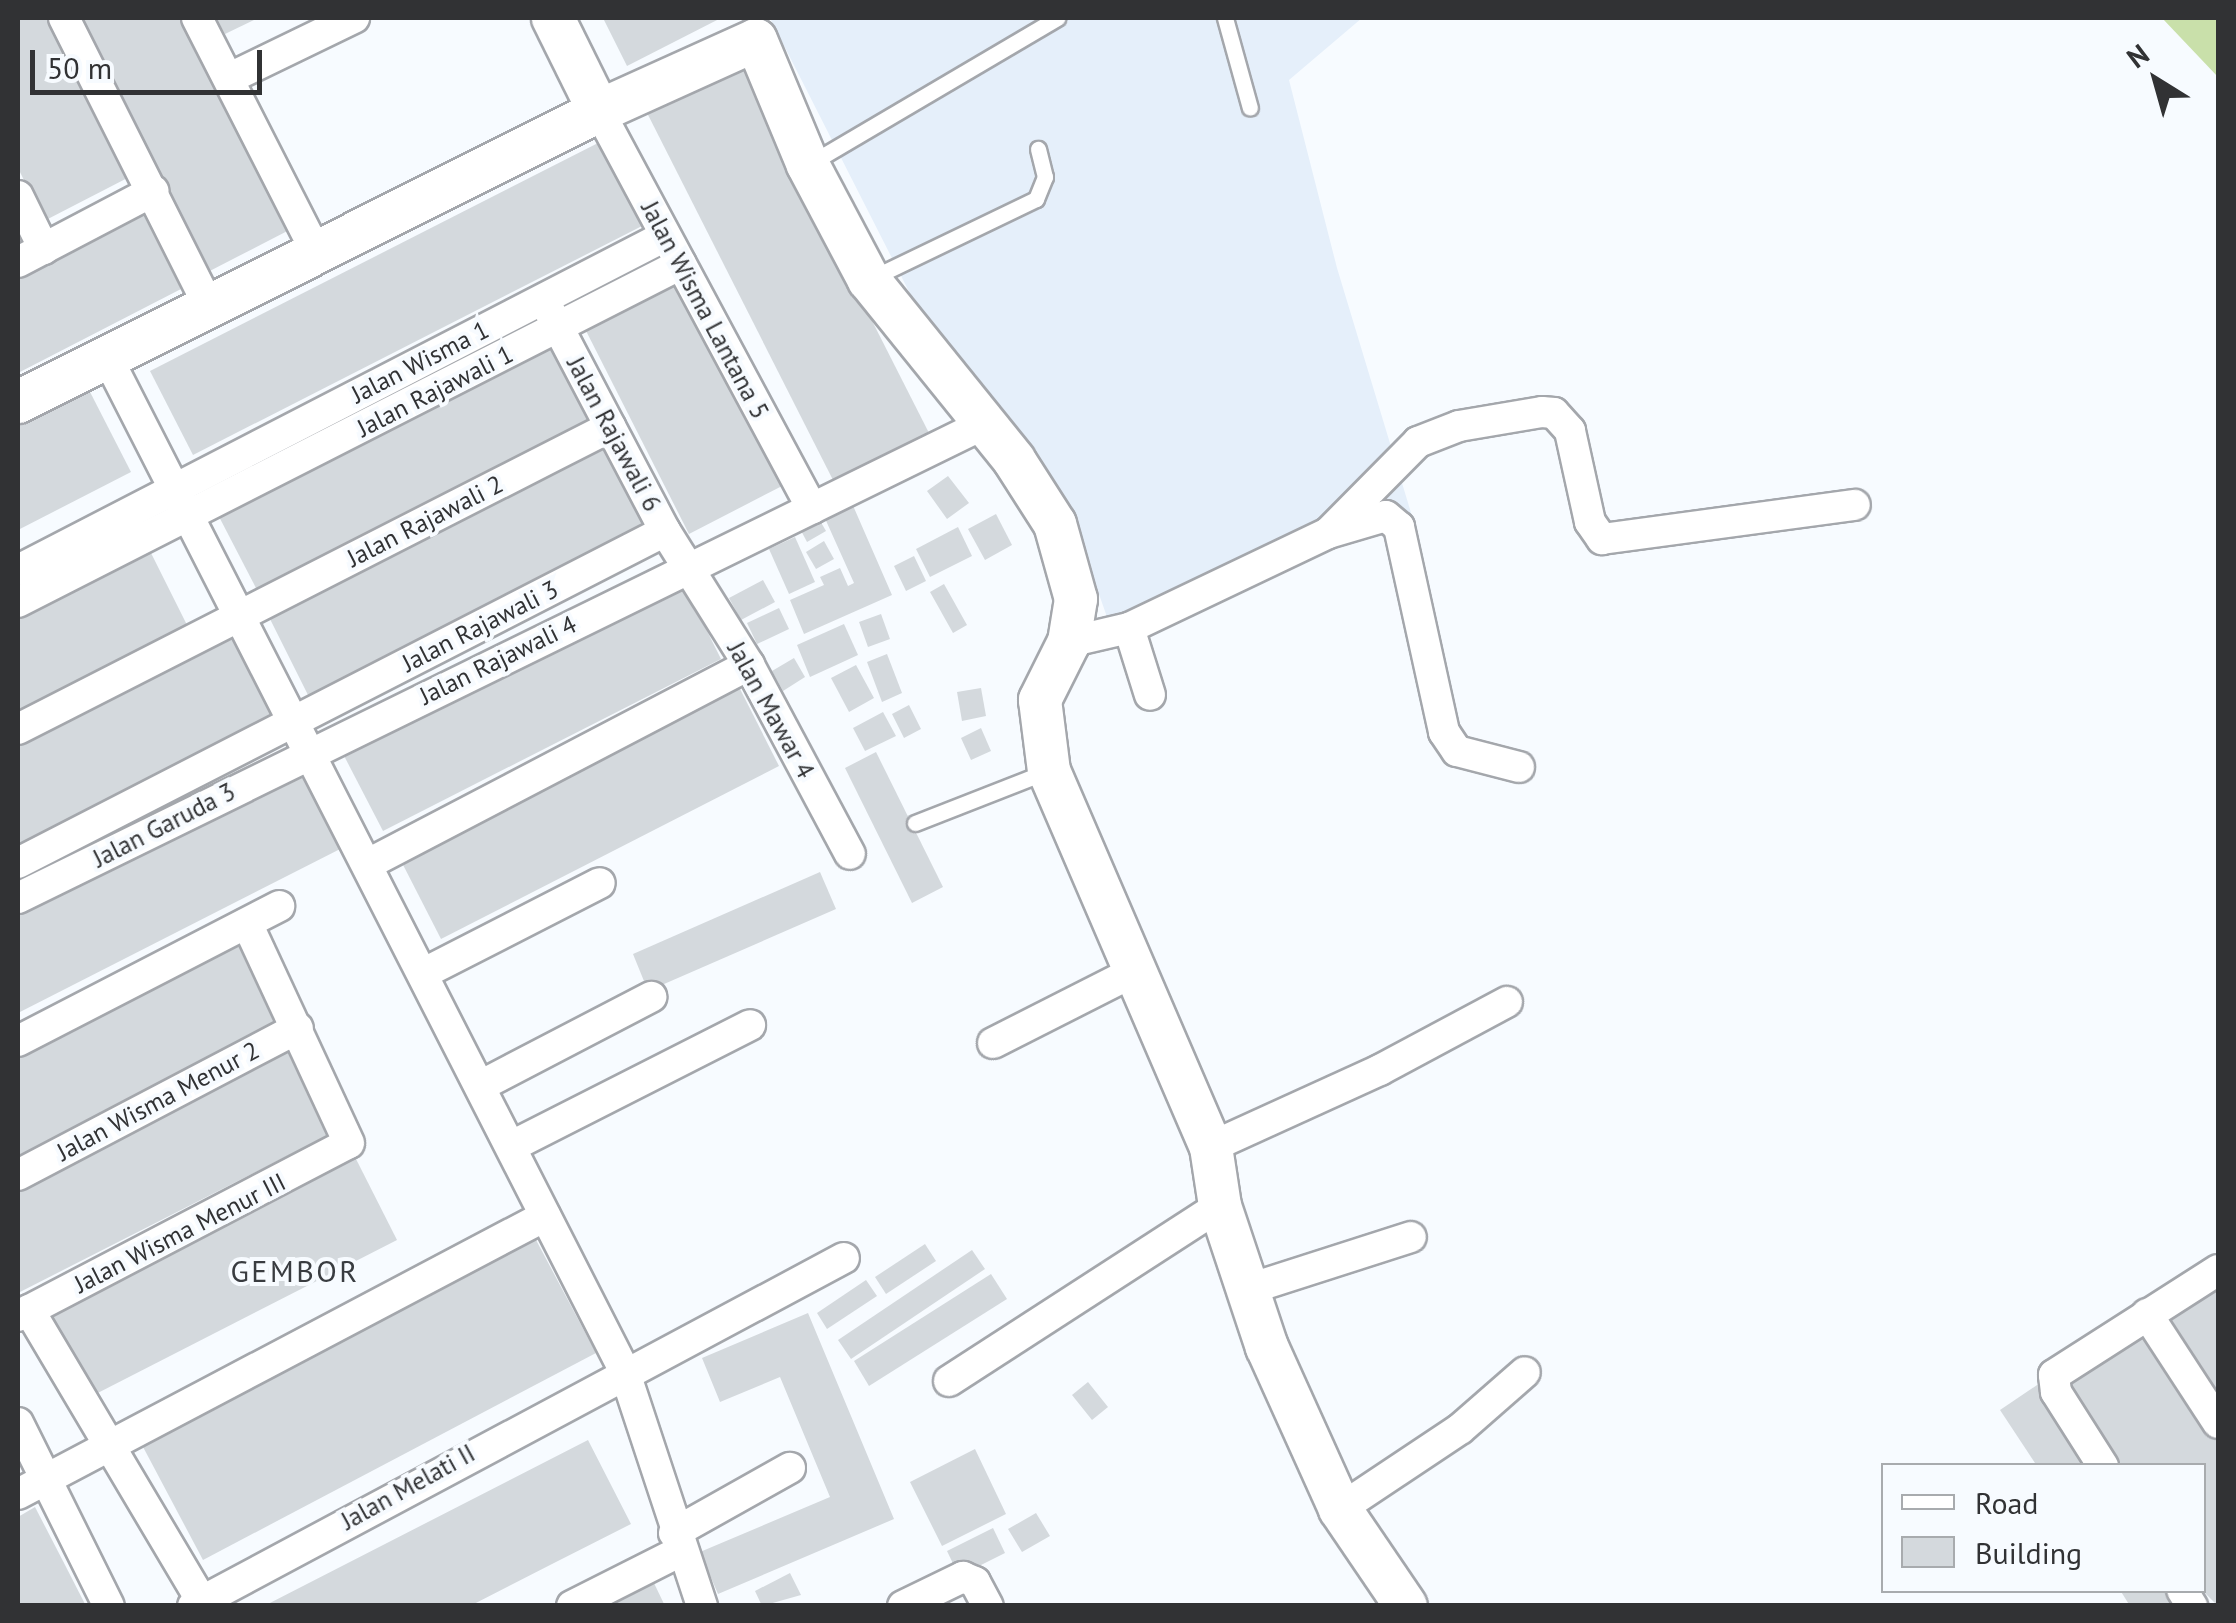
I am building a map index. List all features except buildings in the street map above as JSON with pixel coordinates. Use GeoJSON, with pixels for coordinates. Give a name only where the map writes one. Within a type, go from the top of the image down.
{"type":"FeatureCollection","features":[{"type":"Feature","properties":{"kind":"street"},"geometry":{"type":"LineString","coordinates":[[64,18],[154,191],[208,306]]}},
{"type":"Feature","properties":{"kind":"street"},"geometry":{"type":"LineString","coordinates":[[197,18],[316,252]]}},
{"type":"Feature","properties":{"kind":"street"},"geometry":{"type":"LineString","coordinates":[[552,18],[598,111]]}},
{"type":"Feature","properties":{"kind":"street"},"geometry":{"type":"LineString","coordinates":[[238,74],[347,19]]}},
{"type":"Feature","properties":{"kind":"street"},"geometry":{"type":"LineString","coordinates":[[18,402],[598,111],[751,29],[808,164],[868,280],[1034,488],[1060,536],[1076,599],[1068,642],[1040,700],[1049,771],[1211,1148],[1220,1206],[1246,1290],[1340,1509],[1406,1606]]}},
{"type":"Feature","properties":{"kind":"street","name":"Jalan Wisma Lantana 5"},"geometry":{"type":"LineString","coordinates":[[598,111],[812,510]]}},
{"type":"Feature","properties":{"kind":"street"},"geometry":{"type":"LineString","coordinates":[[18,196],[31,256],[154,191]]}},
{"type":"Feature","properties":{"kind":"street","name":"Jalan Wisma 1"},"geometry":{"type":"LineString","coordinates":[[181,501],[544,298],[665,236]]}},
{"type":"Feature","properties":{"kind":"street","name":"Jalan Rajawali 1"},"geometry":{"type":"LineString","coordinates":[[181,501],[559,328],[681,264]]}},
{"type":"Feature","properties":{"kind":"street","name":"Jalan Rajawali 6"},"geometry":{"type":"LineString","coordinates":[[544,298],[687,569]]}},
{"type":"Feature","properties":{"kind":"street"},"geometry":{"type":"LineString","coordinates":[[107,357],[426,972],[624,1370],[676,1542],[702,1606]]}},
{"type":"Feature","properties":{"kind":"street"},"geometry":{"type":"LineString","coordinates":[[1328,533],[1418,442],[1459,426],[1542,412],[1554,413],[1570,431],[1590,522],[1602,539],[1855,505]]}},
{"type":"Feature","properties":{"kind":"street","name":"Jalan Rajawali 4"},"geometry":{"type":"LineString","coordinates":[[310,752],[984,424]]}},
{"type":"Feature","properties":{"kind":"street","name":"Jalan Rajawali 2"},"geometry":{"type":"LineString","coordinates":[[18,729],[610,426]]}},
{"type":"Feature","properties":{"kind":"street"},"geometry":{"type":"LineString","coordinates":[[18,570],[181,501]]}},
{"type":"Feature","properties":{"kind":"street"},"geometry":{"type":"LineString","coordinates":[[18,602],[181,501]]}},
{"type":"Feature","properties":{"kind":"street"},"geometry":{"type":"LineString","coordinates":[[1068,642],[1129,628],[1328,533],[1379,516],[1396,522],[1444,732],[1457,751],[1519,768]]}},
{"type":"Feature","properties":{"kind":"street","name":"Jalan Rajawali 3"},"geometry":{"type":"LineString","coordinates":[[295,722],[666,530]]}},
{"type":"Feature","properties":{"kind":"street","name":"Jalan Mawar 4"},"geometry":{"type":"LineString","coordinates":[[687,569],[749,665],[850,854]]}},
{"type":"Feature","properties":{"kind":"street"},"geometry":{"type":"LineString","coordinates":[[1129,628],[1150,695]]}},
{"type":"Feature","properties":{"kind":"street"},"geometry":{"type":"LineString","coordinates":[[368,864],[749,665]]}},
{"type":"Feature","properties":{"kind":"street","name":"Jalan Garuda 3"},"geometry":{"type":"LineString","coordinates":[[18,864],[295,722]]}},
{"type":"Feature","properties":{"kind":"street","name":"Jalan Garuda 3"},"geometry":{"type":"LineString","coordinates":[[18,898],[310,752]]}},
{"type":"Feature","properties":{"kind":"street"},"geometry":{"type":"LineString","coordinates":[[426,972],[600,883]]}},
{"type":"Feature","properties":{"kind":"street"},"geometry":{"type":"LineString","coordinates":[[18,1041],[279,906]]}},
{"type":"Feature","properties":{"kind":"street"},"geometry":{"type":"LineString","coordinates":[[247,923],[298,1028]]}},
{"type":"Feature","properties":{"kind":"street"},"geometry":{"type":"LineString","coordinates":[[993,1044],[1135,971]]}},
{"type":"Feature","properties":{"kind":"street"},"geometry":{"type":"LineString","coordinates":[[482,1085],[650,996]]}},
{"type":"Feature","properties":{"kind":"street"},"geometry":{"type":"LineString","coordinates":[[1211,1148],[1380,1070],[1507,1002]]}},
{"type":"Feature","properties":{"kind":"street"},"geometry":{"type":"LineString","coordinates":[[512,1146],[750,1025]]}},
{"type":"Feature","properties":{"kind":"street","name":"Jalan Wisma Menur III"},"geometry":{"type":"LineString","coordinates":[[24,1313],[342,1150],[350,1137],[298,1028]]}},
{"type":"Feature","properties":{"kind":"street","name":"Jalan Wisma Menur 2"},"geometry":{"type":"LineString","coordinates":[[18,1174],[298,1028]]}},
{"type":"Feature","properties":{"kind":"street"},"geometry":{"type":"LineString","coordinates":[[950,1381],[1220,1206]]}},
{"type":"Feature","properties":{"kind":"street"},"geometry":{"type":"LineString","coordinates":[[18,1494],[546,1216]]}},
{"type":"Feature","properties":{"kind":"street"},"geometry":{"type":"LineString","coordinates":[[1246,1290],[1411,1237]]}},
{"type":"Feature","properties":{"kind":"street","name":"Jalan Melati II"},"geometry":{"type":"LineString","coordinates":[[200,1604],[624,1370],[844,1258]]}},
{"type":"Feature","properties":{"kind":"street"},"geometry":{"type":"LineString","coordinates":[[2101,1463],[2052,1380],[2218,1270]]}},
{"type":"Feature","properties":{"kind":"street"},"geometry":{"type":"LineString","coordinates":[[24,1313],[200,1604]]}},
{"type":"Feature","properties":{"kind":"street"},"geometry":{"type":"LineString","coordinates":[[2147,1314],[2218,1424]]}},
{"type":"Feature","properties":{"kind":"street"},"geometry":{"type":"LineString","coordinates":[[1340,1509],[1460,1428],[1525,1372]]}},
{"type":"Feature","properties":{"kind":"street"},"geometry":{"type":"LineString","coordinates":[[18,1423],[109,1606]]}},
{"type":"Feature","properties":{"kind":"street"},"geometry":{"type":"LineString","coordinates":[[572,1606],[790,1468]]}},
{"type":"Feature","properties":{"kind":"street"},"geometry":{"type":"LineString","coordinates":[[904,1606],[963,1577],[985,1599]]}},
{"type":"Feature","properties":{"kind":"lane"},"geometry":{"type":"LineString","coordinates":[[808,164],[1058,18]]}},
{"type":"Feature","properties":{"kind":"lane"},"geometry":{"type":"LineString","coordinates":[[1224,18],[1250,108]]}},
{"type":"Feature","properties":{"kind":"lane"},"geometry":{"type":"LineString","coordinates":[[868,280],[1036,199],[1045,185],[1038,149]]}},
{"type":"Feature","properties":{"kind":"lane"},"geometry":{"type":"LineString","coordinates":[[915,824],[1049,771]]}},
{"type":"Feature","properties":{"kind":"shaded area"},"geometry":{"type":"Polygon","coordinates":[[[770,18],[1362,18],[1289,80],[1337,268],[1412,516],[1107,617],[1068,506],[929,331],[770,18]]]}},
{"type":"Feature","properties":{"kind":"green space"},"geometry":{"type":"Polygon","coordinates":[[[2162,18],[2218,18],[2218,77],[2162,18]]]}},
{"type":"Feature","properties":{"kind":"district","name":"GEMBOR"},"geometry":{"type":"Point","coordinates":[295,1271]}}]}
